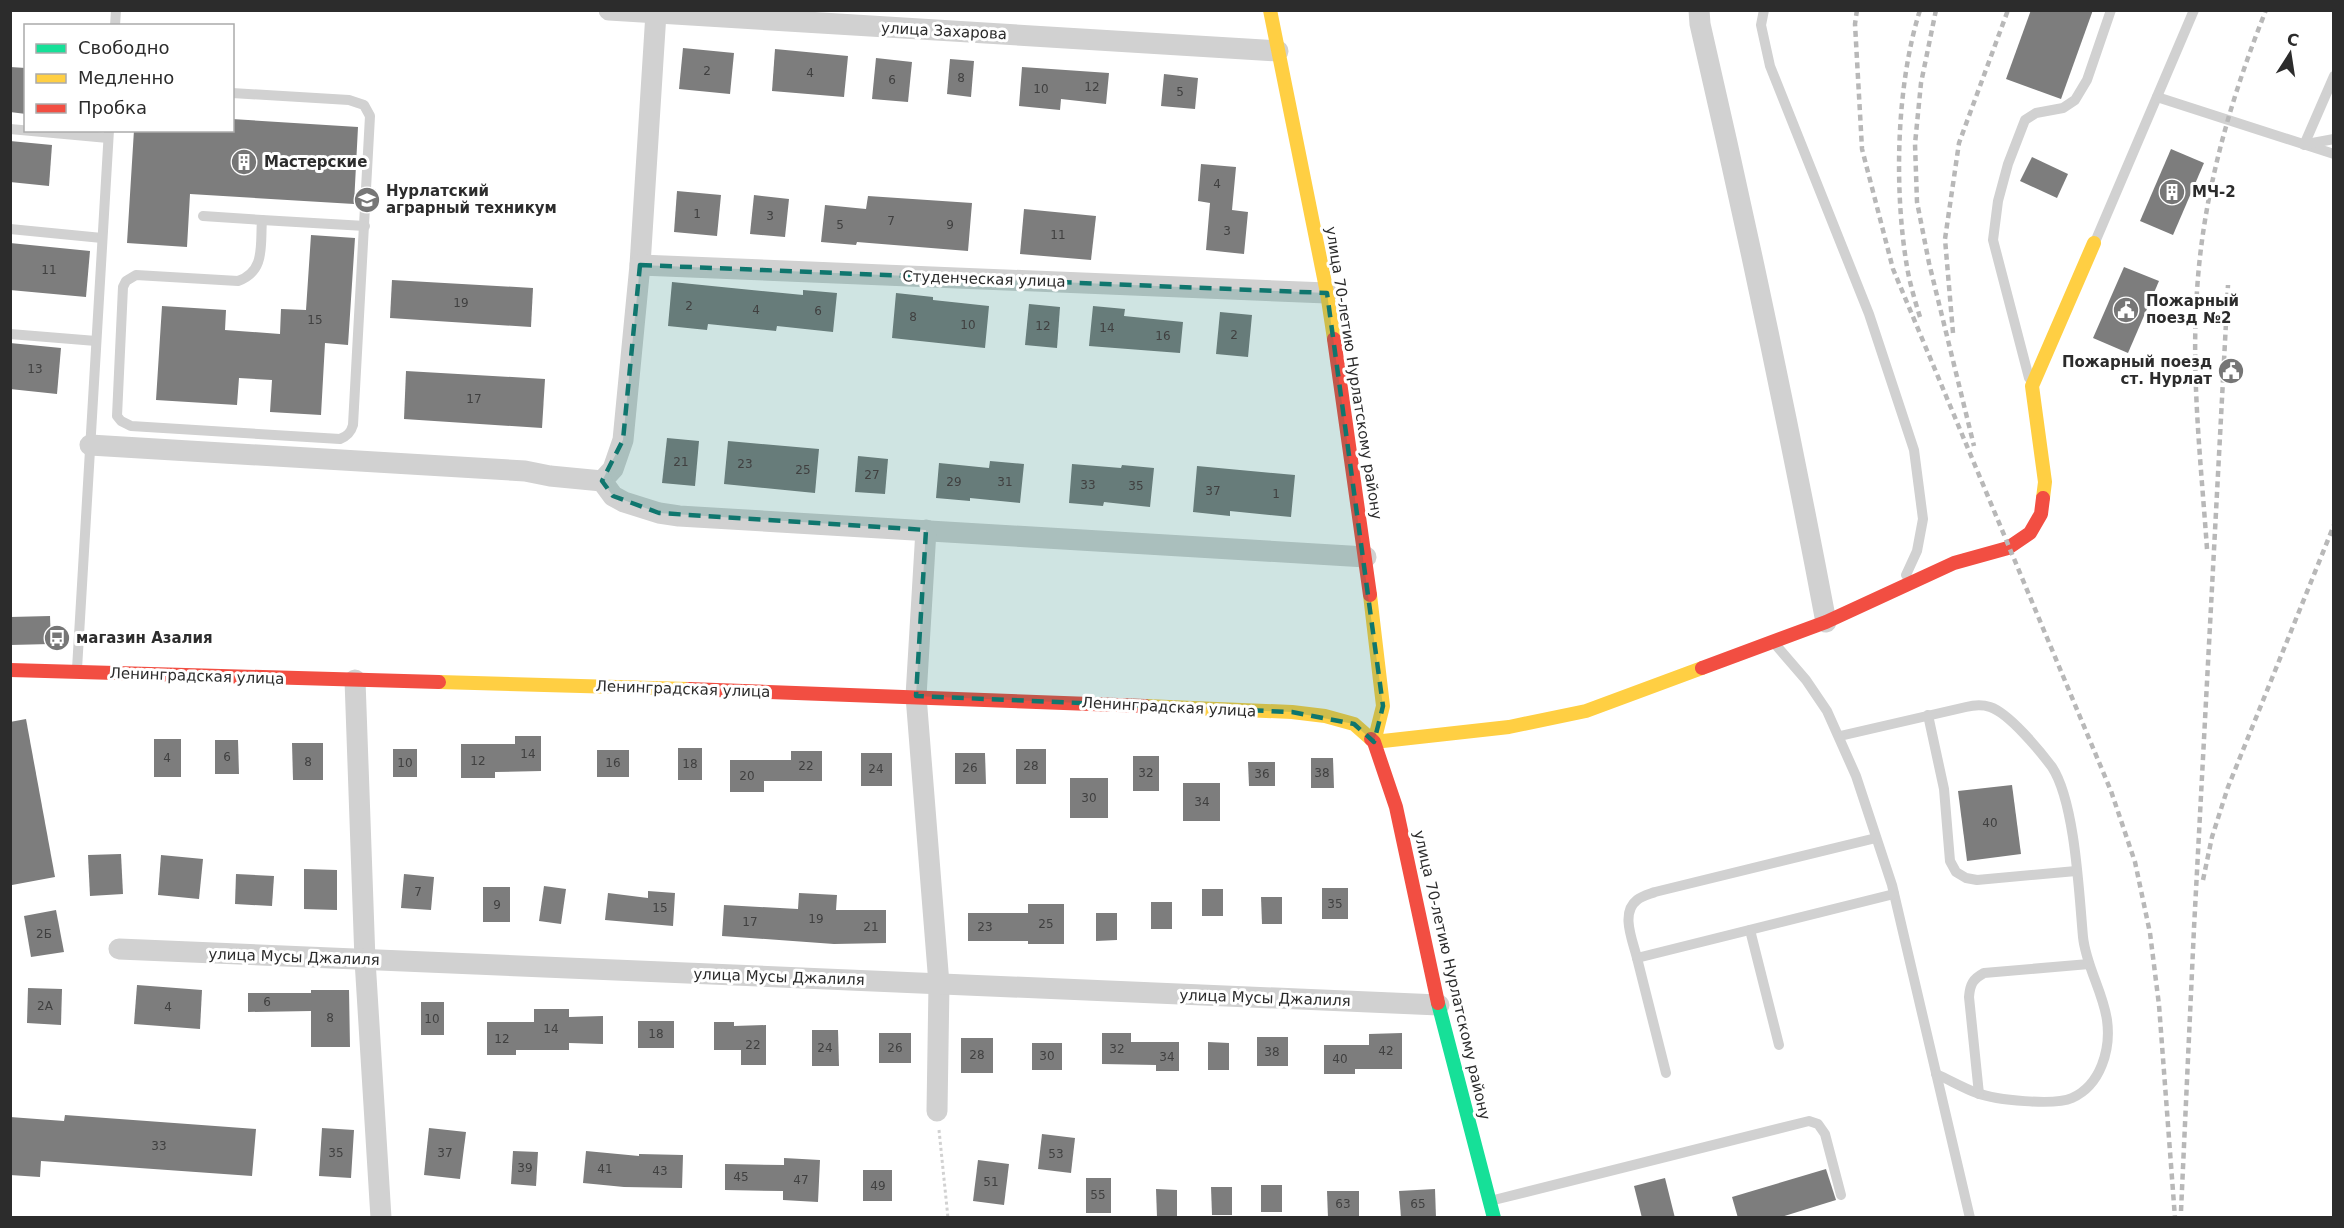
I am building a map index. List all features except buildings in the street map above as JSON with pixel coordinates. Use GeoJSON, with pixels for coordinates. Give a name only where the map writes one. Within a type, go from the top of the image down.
{"type":"FeatureCollection","features":[{"type":"Feature","properties":{"kind":"main road","name":"улица 70-летию Нурлатскому району"},"geometry":{"type":"LineString","coordinates":[[1270,10],[1328,293],[1366,557],[1383,706],[1374,742]]}},
{"type":"Feature","properties":{"kind":"main road"},"geometry":{"type":"LineString","coordinates":[[1374,742],[1509,728],[1586,711],[1826,621],[1954,563],[2008,548],[2030,533],[2041,514],[2045,482],[2032,387],[2094,243]]}},
{"type":"Feature","properties":{"kind":"main road","name":"Ленинградская улица"},"geometry":{"type":"LineString","coordinates":[[10,670],[916,696],[1292,712],[1325,716],[1354,724]]}},
{"type":"Feature","properties":{"kind":"main road","name":"улица 70-летию Нурлатскому району"},"geometry":{"type":"LineString","coordinates":[[1354,724],[1374,742],[1396,807],[1440,1005],[1494,1218]]}},
{"type":"Feature","properties":{"kind":"street","name":"улица Захарова"},"geometry":{"type":"LineString","coordinates":[[609,10],[1278,51]]}},
{"type":"Feature","properties":{"kind":"street"},"geometry":{"type":"LineString","coordinates":[[1699,10],[1700,24],[1742,205],[1789,428],[1826,621]]}},
{"type":"Feature","properties":{"kind":"street"},"geometry":{"type":"LineString","coordinates":[[602,481],[613,469],[623,440],[640,266],[656,13]]}},
{"type":"Feature","properties":{"kind":"street","name":"Студенческая улица"},"geometry":{"type":"LineString","coordinates":[[640,266],[1328,293]]}},
{"type":"Feature","properties":{"kind":"street"},"geometry":{"type":"LineString","coordinates":[[90,445],[525,471],[602,481],[614,496],[624,502],[659,513],[679,516],[1366,557]]}},
{"type":"Feature","properties":{"kind":"street"},"geometry":{"type":"LineString","coordinates":[[926,531],[916,696],[939,984],[937,1111]]}},
{"type":"Feature","properties":{"kind":"street"},"geometry":{"type":"LineString","coordinates":[[355,680],[364,960],[381,1218]]}},
{"type":"Feature","properties":{"kind":"street","name":"улица Мусы Джалиля"},"geometry":{"type":"LineString","coordinates":[[119,949],[1440,1005]]}},
{"type":"Feature","properties":{"kind":"lane"},"geometry":{"type":"LineString","coordinates":[[1764,10],[1761,25],[1770,66],[1869,315],[1914,450],[1923,519],[1917,551],[1900,586]]}},
{"type":"Feature","properties":{"kind":"lane"},"geometry":{"type":"LineString","coordinates":[[2032,387],[1993,240],[1998,201],[2008,164],[2025,120],[2036,112],[2051,112],[2075,100],[2087,80],[2111,10]]}},
{"type":"Feature","properties":{"kind":"lane"},"geometry":{"type":"LineString","coordinates":[[2094,243],[2194,10]]}},
{"type":"Feature","properties":{"kind":"lane"},"geometry":{"type":"LineString","coordinates":[[2304,145],[2334,76]]}},
{"type":"Feature","properties":{"kind":"lane"},"geometry":{"type":"LineString","coordinates":[[234,93],[349,100],[364,105],[370,116],[351,431],[340,439],[131,426],[121,421],[116,410],[123,287],[126,281],[135,275],[238,281],[249,277],[256,269],[260,259],[262,220]]}},
{"type":"Feature","properties":{"kind":"lane"},"geometry":{"type":"LineString","coordinates":[[2157,97],[2334,154]]}},
{"type":"Feature","properties":{"kind":"lane"},"geometry":{"type":"LineString","coordinates":[[69,132],[108,134],[76,672]]}},
{"type":"Feature","properties":{"kind":"lane"},"geometry":{"type":"LineString","coordinates":[[2304,145],[2334,139]]}},
{"type":"Feature","properties":{"kind":"lane"},"geometry":{"type":"LineString","coordinates":[[204,216],[365,226]]}},
{"type":"Feature","properties":{"kind":"lane"},"geometry":{"type":"LineString","coordinates":[[10,229],[102,238]]}},
{"type":"Feature","properties":{"kind":"lane"},"geometry":{"type":"LineString","coordinates":[[10,333],[96,341]]}},
{"type":"Feature","properties":{"kind":"lane"},"geometry":{"type":"LineString","coordinates":[[256,455],[257,434]]}},
{"type":"Feature","properties":{"kind":"lane"},"geometry":{"type":"LineString","coordinates":[[1772,642],[1806,680],[1827,711],[1840,736],[1876,838],[1894,894],[1970,1218]]}},
{"type":"Feature","properties":{"kind":"lane"},"geometry":{"type":"LineString","coordinates":[[1840,736],[1978,705],[1992,707],[2040,753],[2058,776],[2070,816],[2083,940],[2107,1019],[2108,1048],[2100,1071],[2085,1089],[2071,1099],[2052,1101],[2019,1101],[1979,1094],[1936,1074]]}},
{"type":"Feature","properties":{"kind":"lane"},"geometry":{"type":"LineString","coordinates":[[1928,715],[1944,789],[1950,861],[1956,872],[1966,878],[1977,880],[2076,871]]}},
{"type":"Feature","properties":{"kind":"lane"},"geometry":{"type":"LineString","coordinates":[[1666,1073],[1628,921],[1631,908],[1637,900],[1655,892],[1876,838]]}},
{"type":"Feature","properties":{"kind":"lane"},"geometry":{"type":"LineString","coordinates":[[1637,958],[1894,894]]}},
{"type":"Feature","properties":{"kind":"lane"},"geometry":{"type":"LineString","coordinates":[[1750,930],[1779,1045]]}},
{"type":"Feature","properties":{"kind":"lane"},"geometry":{"type":"LineString","coordinates":[[1979,1094],[1969,997],[1970,985],[1984,973],[2089,964]]}},
{"type":"Feature","properties":{"kind":"lane"},"geometry":{"type":"LineString","coordinates":[[1490,1201],[1809,1120],[1818,1124],[1825,1134],[1841,1196]]}},
{"type":"Feature","properties":{"kind":"path"},"geometry":{"type":"LineString","coordinates":[[937,1111],[948,1218]]}},
{"type":"Feature","properties":{"kind":"highlighted area"},"geometry":{"type":"Polygon","coordinates":[[[640,265],[1327,293],[1383,706],[1374,742],[1354,724],[1292,712],[916,696],[926,530],[659,513],[613,496],[602,481],[623,440],[640,265]]]}},
{"type":"Feature","properties":{"kind":"railway"},"geometry":{"type":"LineString","coordinates":[[1857,10],[1855,24],[1862,149],[1893,269],[2111,791],[2135,862],[2150,933],[2159,1005],[2175,1218]]}},
{"type":"Feature","properties":{"kind":"railway"},"geometry":{"type":"LineString","coordinates":[[1920,10],[1906,71],[1899,172],[1907,267],[1920,317]]}},
{"type":"Feature","properties":{"kind":"railway"},"geometry":{"type":"LineString","coordinates":[[1936,10],[1921,83],[1915,144],[1917,202],[1929,263],[1974,446]]}},
{"type":"Feature","properties":{"kind":"railway"},"geometry":{"type":"LineString","coordinates":[[1953,333],[1945,239],[1959,143],[2008,10]]}},
{"type":"Feature","properties":{"kind":"railway"},"geometry":{"type":"LineString","coordinates":[[2207,549],[2197,420],[2195,356],[2200,255],[2220,148],[2241,78],[2266,10]]}},
{"type":"Feature","properties":{"kind":"railway"},"geometry":{"type":"LineString","coordinates":[[2181,1211],[2228,285]]}},
{"type":"Feature","properties":{"kind":"railway"},"geometry":{"type":"LineString","coordinates":[[2203,880],[2212,837],[2228,787],[2334,525]]}},
{"type":"Feature","properties":{"kind":"traffic: fast"},"geometry":{"type":"LineString","coordinates":[[1438,1003],[1494,1218]]}},
{"type":"Feature","properties":{"kind":"traffic: slow"},"geometry":{"type":"LineString","coordinates":[[1270,10],[1327,293],[1334,339]]}},
{"type":"Feature","properties":{"kind":"traffic: slow"},"geometry":{"type":"LineString","coordinates":[[2043,498],[2045,482],[2032,386],[2094,243]]}},
{"type":"Feature","properties":{"kind":"traffic: slow"},"geometry":{"type":"LineString","coordinates":[[1370,595],[1383,706],[1374,742],[1509,727],[1586,711],[1702,668]]}},
{"type":"Feature","properties":{"kind":"traffic: slow"},"geometry":{"type":"LineString","coordinates":[[439,682],[689,689]]}},
{"type":"Feature","properties":{"kind":"traffic: slow"},"geometry":{"type":"LineString","coordinates":[[1145,706],[1292,712],[1325,716],[1354,724],[1371,739]]}},
{"type":"Feature","properties":{"kind":"traffic: jam"},"geometry":{"type":"LineString","coordinates":[[1334,339],[1370,595]]}},
{"type":"Feature","properties":{"kind":"traffic: jam"},"geometry":{"type":"LineString","coordinates":[[1702,668],[1826,622],[1954,563],[2008,548],[2030,533],[2041,514],[2043,498]]}},
{"type":"Feature","properties":{"kind":"traffic: jam"},"geometry":{"type":"LineString","coordinates":[[10,670],[439,682]]}},
{"type":"Feature","properties":{"kind":"traffic: jam"},"geometry":{"type":"LineString","coordinates":[[689,689],[1145,706]]}},
{"type":"Feature","properties":{"kind":"traffic: jam"},"geometry":{"type":"LineString","coordinates":[[1371,739],[1396,807],[1438,1003]]}},
{"type":"Feature","properties":{"kind":"place","name":"Мастерские"},"geometry":{"type":"Point","coordinates":[244,162]}},
{"type":"Feature","properties":{"kind":"place","name":"МЧ-2"},"geometry":{"type":"Point","coordinates":[2172,192]}},
{"type":"Feature","properties":{"kind":"place","name":"Нурлатский аграрный техникум"},"geometry":{"type":"Point","coordinates":[367,200]}},
{"type":"Feature","properties":{"kind":"place","name":"Пожарный поезд №2"},"geometry":{"type":"Point","coordinates":[2126,310]}},
{"type":"Feature","properties":{"kind":"place","name":"Пожарный поезд ст. Нурлат"},"geometry":{"type":"Point","coordinates":[2231,371]}},
{"type":"Feature","properties":{"kind":"place","name":"магазин Азалия"},"geometry":{"type":"Point","coordinates":[57,638]}}]}
